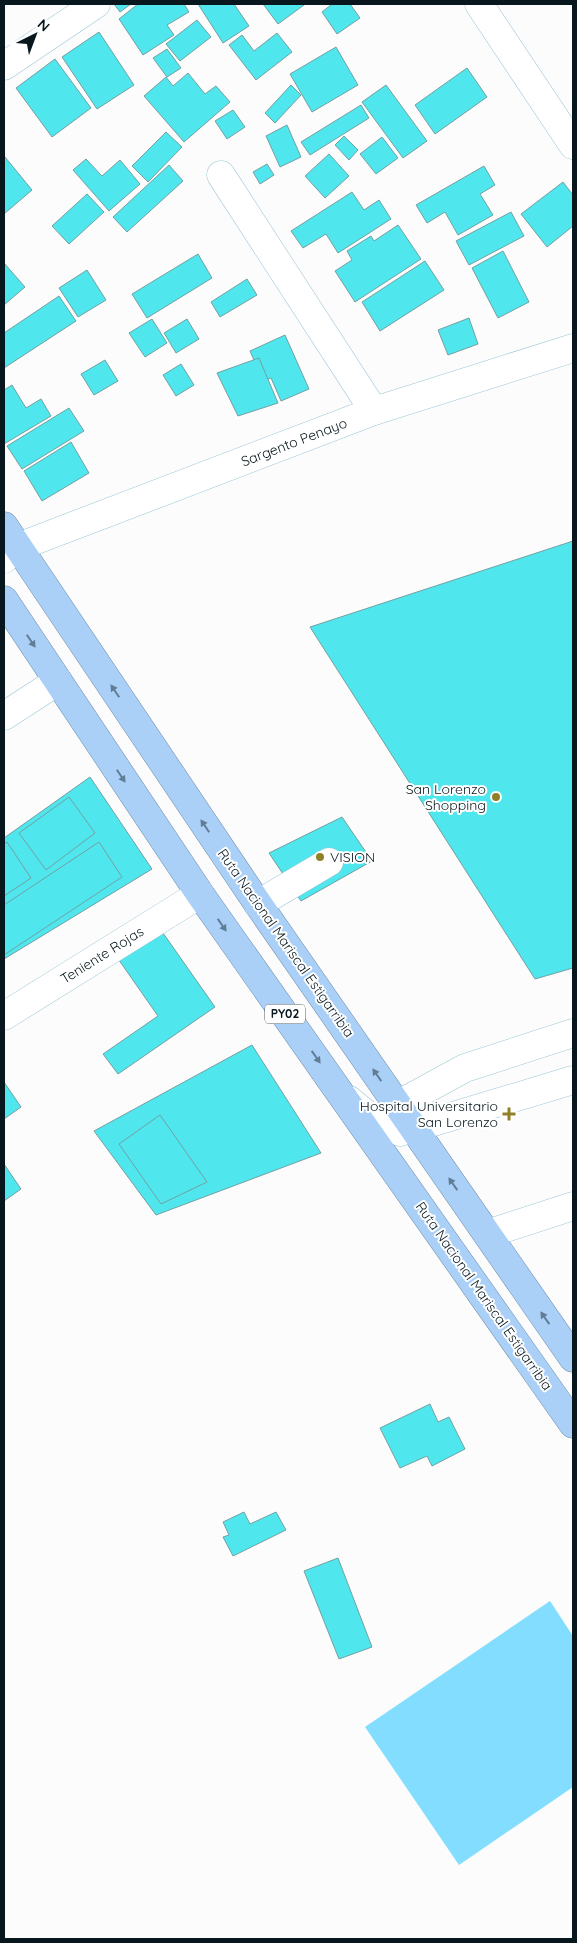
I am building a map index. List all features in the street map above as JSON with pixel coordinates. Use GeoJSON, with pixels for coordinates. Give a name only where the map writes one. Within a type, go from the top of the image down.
{"type":"FeatureCollection","features":[{"type":"Feature","properties":{"kind":"highway","name":"Ruta Nacional Mariscal Estigarribia"},"geometry":{"type":"LineString","coordinates":[[9,544],[573,1358]]}},
{"type":"Feature","properties":{"kind":"highway","name":"Ruta Nacional Mariscal Estigarribia"},"geometry":{"type":"LineString","coordinates":[[4,600],[200,894],[573,1424]]}},
{"type":"Feature","properties":{"kind":"street"},"geometry":{"type":"LineString","coordinates":[[4,66],[95,4]]}},
{"type":"Feature","properties":{"kind":"street"},"geometry":{"type":"LineString","coordinates":[[479,4],[573,145]]}},
{"type":"Feature","properties":{"kind":"street"},"geometry":{"type":"LineString","coordinates":[[221,174],[374,411]]}},
{"type":"Feature","properties":{"kind":"street","name":"Sargento Penayo"},"geometry":{"type":"LineString","coordinates":[[9,544],[374,411],[573,348]]}},
{"type":"Feature","properties":{"kind":"street"},"geometry":{"type":"LineString","coordinates":[[4,716],[58,681]]}},
{"type":"Feature","properties":{"kind":"street"},"geometry":{"type":"LineString","coordinates":[[258,904],[330,862]]}},
{"type":"Feature","properties":{"kind":"street","name":"Teniente Rojas"},"geometry":{"type":"LineString","coordinates":[[4,1016],[200,894]]}},
{"type":"Feature","properties":{"kind":"street"},"geometry":{"type":"LineString","coordinates":[[397,1105],[465,1068],[573,1033]]}},
{"type":"Feature","properties":{"kind":"street"},"geometry":{"type":"LineString","coordinates":[[342,1095],[377,1123],[400,1132],[415,1130],[573,1080]]}},
{"type":"Feature","properties":{"kind":"street"},"geometry":{"type":"LineString","coordinates":[[487,1234],[573,1206]]}},
{"type":"Feature","properties":{"kind":"shaded area"},"geometry":{"type":"Polygon","coordinates":[[[550,1601],[573,1636],[573,1787],[459,1865],[365,1727],[550,1601]]]}},
{"type":"Feature","properties":{"kind":"building"},"geometry":{"type":"Polygon","coordinates":[[[114,4],[131,4],[120,12],[114,4]]]}},
{"type":"Feature","properties":{"kind":"building"},"geometry":{"type":"Polygon","coordinates":[[[138,4],[184,4],[189,12],[167,25],[174,35],[143,55],[119,19],[138,4]]]}},
{"type":"Feature","properties":{"kind":"building"},"geometry":{"type":"Polygon","coordinates":[[[198,4],[234,4],[249,26],[223,43],[198,4]]]}},
{"type":"Feature","properties":{"kind":"building"},"geometry":{"type":"Polygon","coordinates":[[[263,4],[304,4],[304,5],[278,24],[263,4]]]}},
{"type":"Feature","properties":{"kind":"building"},"geometry":{"type":"Polygon","coordinates":[[[332,4],[350,4],[360,18],[337,34],[322,12],[332,4]]]}},
{"type":"Feature","properties":{"kind":"building"},"geometry":{"type":"Polygon","coordinates":[[[197,20],[211,37],[180,61],[166,44],[197,20]]]}},
{"type":"Feature","properties":{"kind":"building"},"geometry":{"type":"Polygon","coordinates":[[[99,32],[134,85],[97,109],[62,57],[99,32]]]}},
{"type":"Feature","properties":{"kind":"building"},"geometry":{"type":"Polygon","coordinates":[[[277,33],[292,52],[256,80],[229,45],[242,35],[254,51],[277,33]]]}},
{"type":"Feature","properties":{"kind":"building"},"geometry":{"type":"Polygon","coordinates":[[[336,47],[358,85],[312,112],[290,74],[336,47]]]}},
{"type":"Feature","properties":{"kind":"building"},"geometry":{"type":"Polygon","coordinates":[[[167,49],[181,68],[167,77],[153,58],[167,49]]]}},
{"type":"Feature","properties":{"kind":"building"},"geometry":{"type":"Polygon","coordinates":[[[55,59],[91,108],[52,137],[16,88],[55,59]]]}},
{"type":"Feature","properties":{"kind":"building"},"geometry":{"type":"Polygon","coordinates":[[[467,68],[487,97],[435,134],[415,105],[467,68]]]}},
{"type":"Feature","properties":{"kind":"building"},"geometry":{"type":"Polygon","coordinates":[[[188,73],[205,94],[216,86],[230,102],[184,142],[144,96],[166,77],[173,86],[188,73]]]}},
{"type":"Feature","properties":{"kind":"building"},"geometry":{"type":"Polygon","coordinates":[[[291,85],[301,95],[275,123],[265,113],[291,85]]]}},
{"type":"Feature","properties":{"kind":"building"},"geometry":{"type":"Polygon","coordinates":[[[386,85],[427,141],[403,158],[362,102],[386,85]]]}},
{"type":"Feature","properties":{"kind":"building"},"geometry":{"type":"Polygon","coordinates":[[[361,105],[369,118],[310,155],[301,142],[361,105]]]}},
{"type":"Feature","properties":{"kind":"building"},"geometry":{"type":"Polygon","coordinates":[[[233,110],[245,127],[227,139],[215,121],[233,110]]]}},
{"type":"Feature","properties":{"kind":"building"},"geometry":{"type":"Polygon","coordinates":[[[287,125],[301,157],[280,167],[266,136],[287,125]]]}},
{"type":"Feature","properties":{"kind":"building"},"geometry":{"type":"Polygon","coordinates":[[[166,132],[182,147],[148,182],[132,166],[166,132]]]}},
{"type":"Feature","properties":{"kind":"building"},"geometry":{"type":"Polygon","coordinates":[[[344,136],[358,150],[349,160],[335,145],[344,136]]]}},
{"type":"Feature","properties":{"kind":"building"},"geometry":{"type":"Polygon","coordinates":[[[382,137],[398,158],[376,174],[360,154],[382,137]]]}},
{"type":"Feature","properties":{"kind":"building"},"geometry":{"type":"Polygon","coordinates":[[[329,154],[349,176],[325,198],[305,176],[329,154]]]}},
{"type":"Feature","properties":{"kind":"building"},"geometry":{"type":"Polygon","coordinates":[[[4,158],[32,190],[4,214],[4,158]]]}},
{"type":"Feature","properties":{"kind":"building"},"geometry":{"type":"Polygon","coordinates":[[[86,159],[102,176],[120,160],[140,184],[109,211],[73,170],[86,159]]]}},
{"type":"Feature","properties":{"kind":"building"},"geometry":{"type":"Polygon","coordinates":[[[267,164],[274,175],[260,184],[253,172],[267,164]]]}},
{"type":"Feature","properties":{"kind":"building"},"geometry":{"type":"Polygon","coordinates":[[[169,165],[183,181],[127,232],[113,217],[169,165]]]}},
{"type":"Feature","properties":{"kind":"building"},"geometry":{"type":"Polygon","coordinates":[[[484,166],[495,185],[480,194],[493,215],[458,235],[445,212],[427,223],[416,205],[484,166]]]}},
{"type":"Feature","properties":{"kind":"building"},"geometry":{"type":"Polygon","coordinates":[[[563,182],[573,195],[573,226],[547,247],[521,214],[563,182]]]}},
{"type":"Feature","properties":{"kind":"building"},"geometry":{"type":"Polygon","coordinates":[[[352,192],[364,210],[379,200],[391,219],[338,253],[326,234],[303,248],[291,231],[352,192]]]}},
{"type":"Feature","properties":{"kind":"building"},"geometry":{"type":"Polygon","coordinates":[[[87,194],[104,212],[69,244],[52,226],[87,194]]]}},
{"type":"Feature","properties":{"kind":"building"},"geometry":{"type":"Polygon","coordinates":[[[511,212],[524,236],[469,265],[456,241],[511,212]]]}},
{"type":"Feature","properties":{"kind":"building"},"geometry":{"type":"Polygon","coordinates":[[[398,225],[421,259],[355,302],[335,271],[352,260],[347,251],[371,236],[374,241],[398,225]]]}},
{"type":"Feature","properties":{"kind":"building"},"geometry":{"type":"Polygon","coordinates":[[[503,251],[529,302],[498,318],[472,268],[503,251]]]}},
{"type":"Feature","properties":{"kind":"building"},"geometry":{"type":"Polygon","coordinates":[[[198,254],[212,278],[147,318],[132,294],[198,254]]]}},
{"type":"Feature","properties":{"kind":"building"},"geometry":{"type":"Polygon","coordinates":[[[425,261],[444,290],[380,331],[362,302],[425,261]]]}},
{"type":"Feature","properties":{"kind":"building"},"geometry":{"type":"Polygon","coordinates":[[[4,263],[25,287],[4,305],[4,263]]]}},
{"type":"Feature","properties":{"kind":"building"},"geometry":{"type":"Polygon","coordinates":[[[87,270],[106,300],[78,317],[59,288],[87,270]]]}},
{"type":"Feature","properties":{"kind":"building"},"geometry":{"type":"Polygon","coordinates":[[[247,279],[257,295],[220,317],[211,302],[247,279]]]}},
{"type":"Feature","properties":{"kind":"building"},"geometry":{"type":"Polygon","coordinates":[[[59,296],[76,321],[4,368],[4,333],[59,296]]]}},
{"type":"Feature","properties":{"kind":"building"},"geometry":{"type":"Polygon","coordinates":[[[469,318],[478,344],[448,355],[438,330],[469,318]]]}},
{"type":"Feature","properties":{"kind":"building"},"geometry":{"type":"Polygon","coordinates":[[[152,319],[167,343],[145,357],[129,333],[152,319]]]}},
{"type":"Feature","properties":{"kind":"building"},"geometry":{"type":"Polygon","coordinates":[[[187,319],[199,339],[176,353],[164,333],[187,319]]]}},
{"type":"Feature","properties":{"kind":"building"},"geometry":{"type":"Polygon","coordinates":[[[285,335],[309,389],[281,401],[271,378],[263,381],[250,351],[285,335]]]}},
{"type":"Feature","properties":{"kind":"building"},"geometry":{"type":"Polygon","coordinates":[[[259,358],[278,403],[238,416],[217,373],[259,358]]]}},
{"type":"Feature","properties":{"kind":"building"},"geometry":{"type":"Polygon","coordinates":[[[105,360],[118,381],[94,395],[81,374],[105,360]]]}},
{"type":"Feature","properties":{"kind":"building"},"geometry":{"type":"Polygon","coordinates":[[[181,364],[194,385],[176,396],[163,375],[181,364]]]}},
{"type":"Feature","properties":{"kind":"building"},"geometry":{"type":"Polygon","coordinates":[[[12,385],[26,408],[41,399],[51,416],[4,444],[4,390],[12,385]]]}},
{"type":"Feature","properties":{"kind":"building"},"geometry":{"type":"Polygon","coordinates":[[[69,408],[84,431],[22,469],[7,446],[69,408]]]}},
{"type":"Feature","properties":{"kind":"building"},"geometry":{"type":"Polygon","coordinates":[[[71,442],[89,473],[42,501],[24,471],[71,442]]]}},
{"type":"Feature","properties":{"kind":"building","name":"San Lorenzo Shopping"},"geometry":{"type":"Polygon","coordinates":[[[573,541],[573,968],[535,979],[310,627],[573,541]]]}},
{"type":"Feature","properties":{"kind":"building"},"geometry":{"type":"Polygon","coordinates":[[[90,777],[152,869],[4,959],[4,838],[90,777]]]}},
{"type":"Feature","properties":{"kind":"building"},"geometry":{"type":"Polygon","coordinates":[[[69,797],[95,833],[46,870],[19,833],[69,797]]]}},
{"type":"Feature","properties":{"kind":"building","name":"VISION"},"geometry":{"type":"Polygon","coordinates":[[[342,817],[372,861],[301,901],[269,853],[342,817]]]}},
{"type":"Feature","properties":{"kind":"building"},"geometry":{"type":"Polygon","coordinates":[[[7,842],[31,878],[4,896],[4,844],[7,842]]]}},
{"type":"Feature","properties":{"kind":"building"},"geometry":{"type":"Polygon","coordinates":[[[99,842],[122,877],[4,955],[4,905],[99,842]]]}},
{"type":"Feature","properties":{"kind":"building"},"geometry":{"type":"Polygon","coordinates":[[[156,923],[215,1007],[118,1074],[103,1054],[158,1016],[114,953],[156,923]]]}},
{"type":"Feature","properties":{"kind":"building"},"geometry":{"type":"Polygon","coordinates":[[[252,1045],[321,1153],[156,1215],[94,1131],[252,1045]]]}},
{"type":"Feature","properties":{"kind":"building"},"geometry":{"type":"Polygon","coordinates":[[[4,1082],[21,1107],[4,1119],[4,1082]]]}},
{"type":"Feature","properties":{"kind":"building"},"geometry":{"type":"Polygon","coordinates":[[[160,1115],[207,1182],[161,1204],[119,1144],[160,1115]]]}},
{"type":"Feature","properties":{"kind":"building"},"geometry":{"type":"Polygon","coordinates":[[[4,1164],[21,1189],[4,1201],[4,1164]]]}},
{"type":"Feature","properties":{"kind":"building"},"geometry":{"type":"Polygon","coordinates":[[[430,1404],[438,1422],[449,1417],[465,1449],[432,1466],[427,1456],[400,1468],[380,1428],[430,1404]]]}},
{"type":"Feature","properties":{"kind":"building"},"geometry":{"type":"Polygon","coordinates":[[[244,1512],[250,1524],[276,1512],[286,1530],[233,1556],[223,1537],[229,1535],[223,1522],[244,1512]]]}},
{"type":"Feature","properties":{"kind":"building"},"geometry":{"type":"Polygon","coordinates":[[[338,1558],[372,1647],[339,1659],[304,1571],[338,1558]]]}},
{"type":"Feature","properties":{"kind":"place","name":"San Lorenzo Shopping"},"geometry":{"type":"Point","coordinates":[496,797]}},
{"type":"Feature","properties":{"kind":"place","name":"VISION"},"geometry":{"type":"Point","coordinates":[320,857]}},
{"type":"Feature","properties":{"kind":"place","name":"Hospital Universitario San Lorenzo"},"geometry":{"type":"Point","coordinates":[509,1114]}}]}
